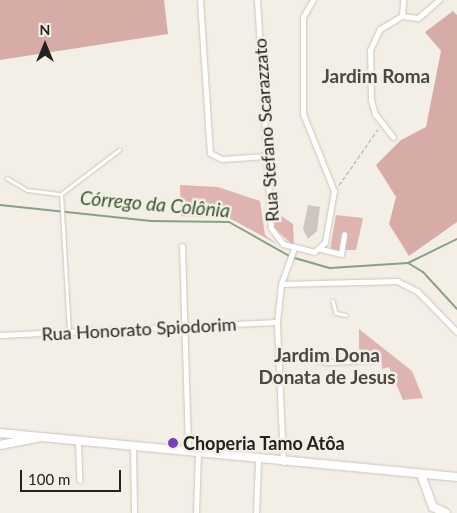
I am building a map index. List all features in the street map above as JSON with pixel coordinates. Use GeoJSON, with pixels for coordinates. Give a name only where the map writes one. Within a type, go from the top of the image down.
{"type":"FeatureCollection","features":[{"type":"Feature","properties":{"kind":"main road"},"geometry":{"type":"LineString","coordinates":[[0,432],[78,442],[133,446],[422,477],[457,477]]}},
{"type":"Feature","properties":{"kind":"main road"},"geometry":{"type":"LineString","coordinates":[[0,445],[42,438]]}},
{"type":"Feature","properties":{"kind":"main road"},"geometry":{"type":"LineString","coordinates":[[422,477],[433,507],[446,513]]}},
{"type":"Feature","properties":{"kind":"street"},"geometry":{"type":"LineString","coordinates":[[200,0],[209,148],[213,156],[222,159],[266,156]]}},
{"type":"Feature","properties":{"kind":"street","name":"Rua Stefano Scarazzato"},"geometry":{"type":"LineString","coordinates":[[257,0],[271,228],[283,244],[293,251]]}},
{"type":"Feature","properties":{"kind":"street"},"geometry":{"type":"LineString","coordinates":[[313,0],[303,17],[303,114],[334,191],[321,249]]}},
{"type":"Feature","properties":{"kind":"street"},"geometry":{"type":"LineString","coordinates":[[402,16],[403,0]]}},
{"type":"Feature","properties":{"kind":"street"},"geometry":{"type":"LineString","coordinates":[[393,137],[382,124],[371,100],[370,50],[380,29],[402,16],[418,18],[439,0]]}},
{"type":"Feature","properties":{"kind":"street"},"geometry":{"type":"LineString","coordinates":[[283,462],[277,322],[281,284],[293,251],[321,249],[341,254],[344,234]]}},
{"type":"Feature","properties":{"kind":"street"},"geometry":{"type":"LineString","coordinates":[[182,246],[188,452]]}},
{"type":"Feature","properties":{"kind":"street"},"geometry":{"type":"LineString","coordinates":[[281,284],[397,281],[417,291],[457,332]]}},
{"type":"Feature","properties":{"kind":"street","name":"Rua Honorato Spiodorim"},"geometry":{"type":"LineString","coordinates":[[0,336],[277,322]]}},
{"type":"Feature","properties":{"kind":"street"},"geometry":{"type":"LineString","coordinates":[[279,355],[329,362],[376,360]]}},
{"type":"Feature","properties":{"kind":"street"},"geometry":{"type":"LineString","coordinates":[[78,442],[79,480]]}},
{"type":"Feature","properties":{"kind":"street"},"geometry":{"type":"LineString","coordinates":[[133,446],[134,513]]}},
{"type":"Feature","properties":{"kind":"street"},"geometry":{"type":"LineString","coordinates":[[196,513],[198,454]]}},
{"type":"Feature","properties":{"kind":"street"},"geometry":{"type":"LineString","coordinates":[[256,513],[258,460]]}},
{"type":"Feature","properties":{"kind":"lane"},"geometry":{"type":"LineString","coordinates":[[7,178],[27,190],[61,194],[119,150]]}},
{"type":"Feature","properties":{"kind":"lane"},"geometry":{"type":"LineString","coordinates":[[61,194],[61,221],[69,332]]}},
{"type":"Feature","properties":{"kind":"lane"},"geometry":{"type":"LineString","coordinates":[[333,301],[336,312],[346,316]]}},
{"type":"Feature","properties":{"kind":"path"},"geometry":{"type":"LineString","coordinates":[[334,191],[382,124]]}},
{"type":"Feature","properties":{"kind":"shaded area"},"geometry":{"type":"Polygon","coordinates":[[[0,0],[164,0],[168,34],[0,60],[0,0]]]}},
{"type":"Feature","properties":{"kind":"shaded area"},"geometry":{"type":"Polygon","coordinates":[[[453,11],[457,15],[457,222],[409,256],[389,224],[396,197],[376,165],[401,140],[426,127],[441,51],[425,32],[453,11]]]}},
{"type":"Feature","properties":{"kind":"shaded area"},"geometry":{"type":"Polygon","coordinates":[[[180,185],[218,187],[260,201],[265,235],[277,244],[231,219],[181,216],[180,185]]]}},
{"type":"Feature","properties":{"kind":"shaded area"},"geometry":{"type":"Polygon","coordinates":[[[274,211],[293,224],[294,246],[274,228],[274,211]]]}},
{"type":"Feature","properties":{"kind":"shaded area"},"geometry":{"type":"Polygon","coordinates":[[[336,215],[363,218],[356,250],[330,250],[336,215]]]}},
{"type":"Feature","properties":{"kind":"shaded area"},"geometry":{"type":"Polygon","coordinates":[[[359,329],[412,371],[423,398],[403,400],[389,367],[382,369],[381,355],[359,357],[359,329]]]}},
{"type":"Feature","properties":{"kind":"building"},"geometry":{"type":"Polygon","coordinates":[[[308,205],[320,207],[317,231],[308,239],[303,229],[308,205]]]}},
{"type":"Feature","properties":{"kind":"waterway","name":"Córrego da Colônia"},"geometry":{"type":"LineString","coordinates":[[0,205],[151,221],[229,222],[291,257],[330,268],[408,263],[423,272],[457,309]]}},
{"type":"Feature","properties":{"kind":"waterway"},"geometry":{"type":"LineString","coordinates":[[408,263],[457,239]]}},
{"type":"Feature","properties":{"kind":"place","name":"Choperia Tamo Atôa"},"geometry":{"type":"Point","coordinates":[173,443]}},
{"type":"Feature","properties":{"kind":"district","name":"Jardim Roma"},"geometry":{"type":"Point","coordinates":[376,76]}},
{"type":"Feature","properties":{"kind":"district","name":"Jardim Dona Donata de Jesus"},"geometry":{"type":"Point","coordinates":[327,366]}}]}
